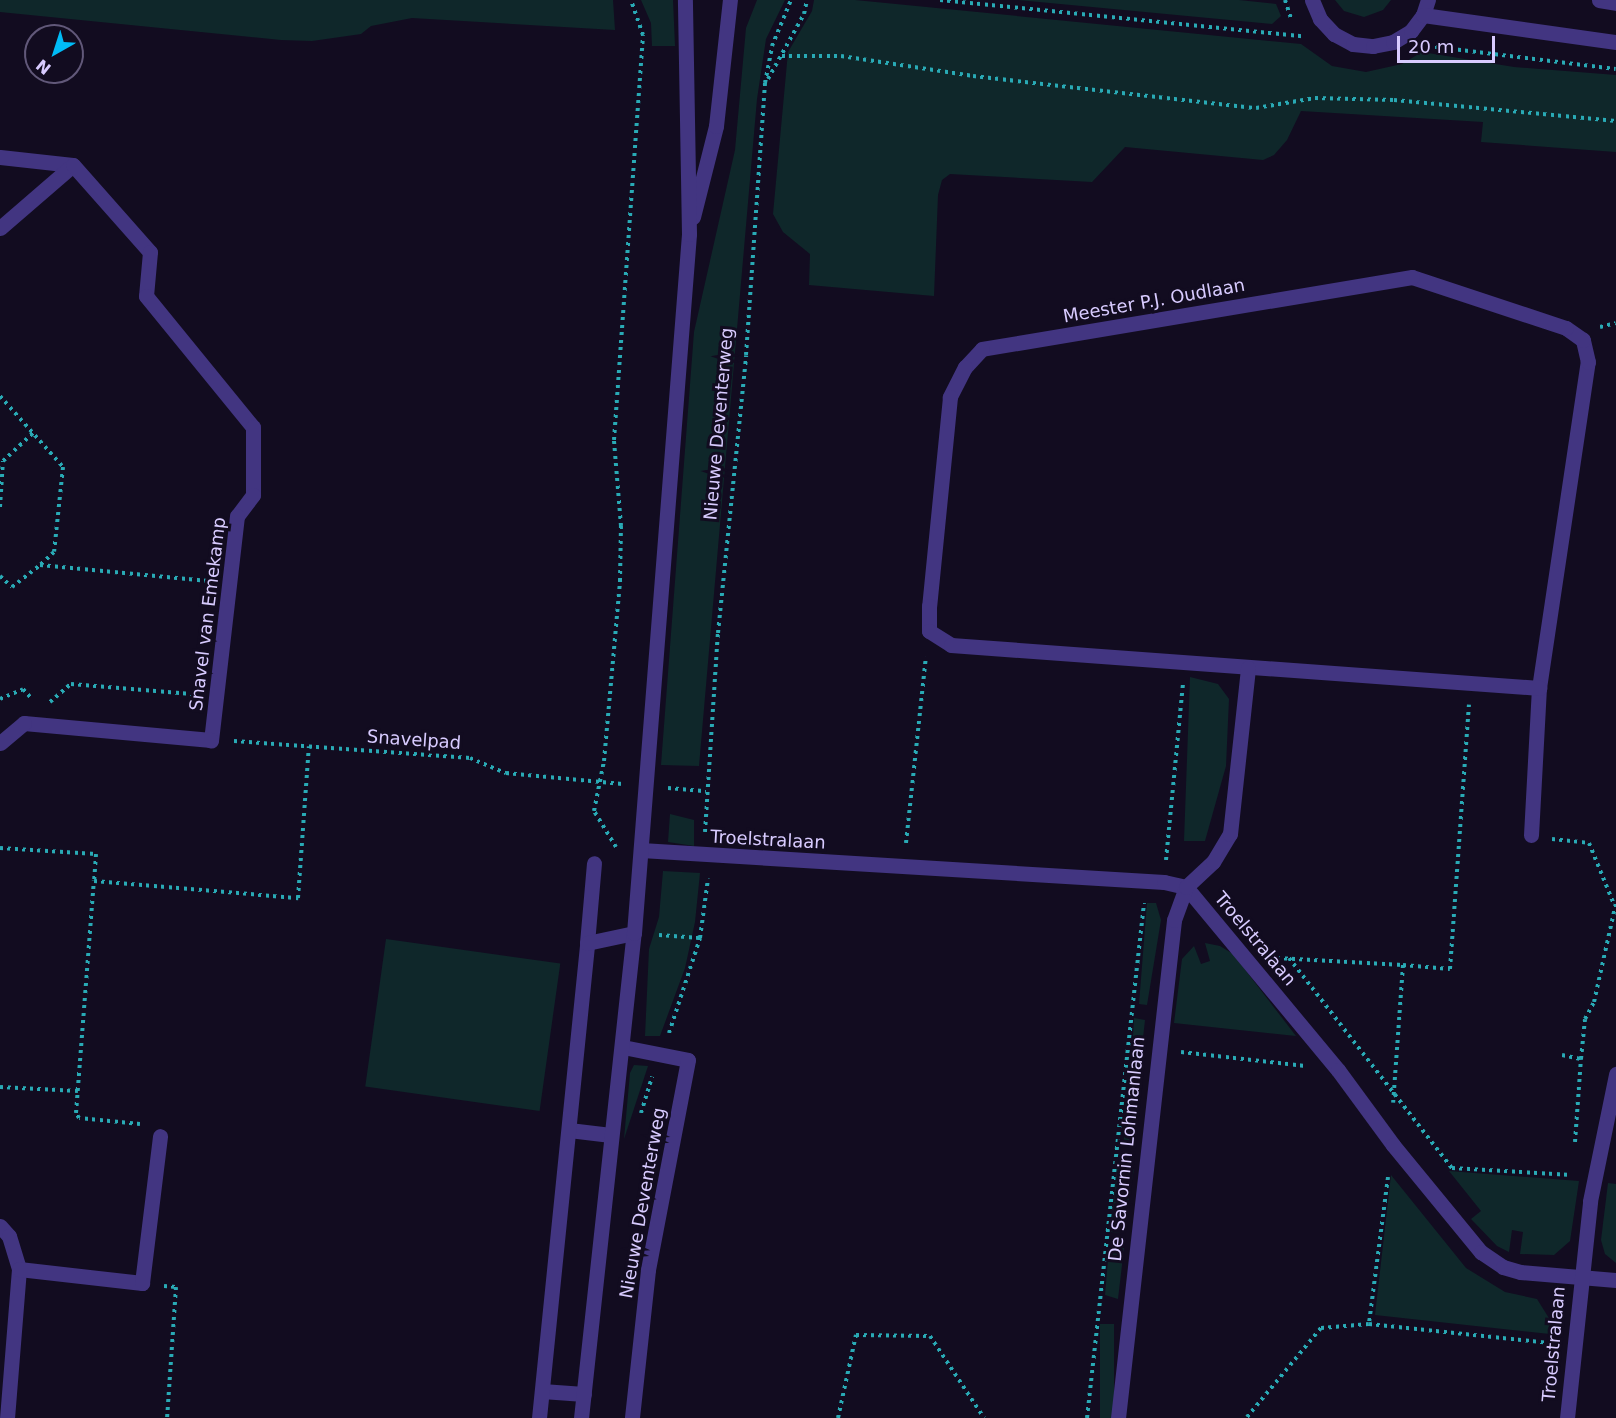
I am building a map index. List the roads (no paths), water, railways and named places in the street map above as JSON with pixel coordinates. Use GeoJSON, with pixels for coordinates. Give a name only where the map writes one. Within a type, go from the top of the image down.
{"type":"FeatureCollection","features":[{"type":"Feature","properties":{"kind":"street","name":"Nieuwe Deventerweg"},"geometry":{"type":"LineString","coordinates":[[581,1418],[634,933],[689,234],[685,0]]}},
{"type":"Feature","properties":{"kind":"street","name":"Nieuwe Deventerweg"},"geometry":{"type":"LineString","coordinates":[[689,234],[716,126],[730,0]]}},
{"type":"Feature","properties":{"kind":"street"},"geometry":{"type":"LineString","coordinates":[[1310,0],[1320,20],[1334,34],[1363,45],[1393,42],[1411,31],[1426,7],[1616,42]]}},
{"type":"Feature","properties":{"kind":"street"},"geometry":{"type":"LineString","coordinates":[[1599,0],[1616,3]]}},
{"type":"Feature","properties":{"kind":"street"},"geometry":{"type":"LineString","coordinates":[[0,157],[73,165]]}},
{"type":"Feature","properties":{"kind":"street"},"geometry":{"type":"LineString","coordinates":[[0,228],[73,165]]}},
{"type":"Feature","properties":{"kind":"street","name":"Snavel van Emekamp"},"geometry":{"type":"LineString","coordinates":[[0,743],[24,723],[211,740],[237,516],[253,495],[253,426],[146,296],[150,252],[73,165]]}},
{"type":"Feature","properties":{"kind":"street","name":"Meester P.J. Oudlaan"},"geometry":{"type":"LineString","coordinates":[[1248,668],[1184,665],[951,645],[929,632],[950,397],[965,367],[982,349],[1413,277],[1566,328],[1583,340],[1588,362],[1539,688],[1531,835]]}},
{"type":"Feature","properties":{"kind":"street"},"geometry":{"type":"LineString","coordinates":[[1186,887],[1213,862],[1230,834],[1248,668],[1539,688]]}},
{"type":"Feature","properties":{"kind":"street","name":"Troelstralaan"},"geometry":{"type":"LineString","coordinates":[[640,850],[903,868],[1164,882],[1186,887],[1338,1070],[1393,1145],[1491,1260],[1520,1272],[1580,1278],[1567,1418]]}},
{"type":"Feature","properties":{"kind":"street"},"geometry":{"type":"LineString","coordinates":[[539,1418],[594,863]]}},
{"type":"Feature","properties":{"kind":"street","name":"De Savornin Lohmanlaan"},"geometry":{"type":"LineString","coordinates":[[1118,1418],[1157,1049],[1174,920],[1186,887]]}},
{"type":"Feature","properties":{"kind":"street"},"geometry":{"type":"LineString","coordinates":[[587,943],[634,933]]}},
{"type":"Feature","properties":{"kind":"street","name":"Nieuwe Deventerweg"},"geometry":{"type":"LineString","coordinates":[[623,1047],[688,1060],[648,1270],[632,1418]]}},
{"type":"Feature","properties":{"kind":"street"},"geometry":{"type":"LineString","coordinates":[[1616,1074],[1594,1178],[1580,1278],[1616,1280]]}},
{"type":"Feature","properties":{"kind":"street"},"geometry":{"type":"LineString","coordinates":[[569,1130],[611,1135]]}},
{"type":"Feature","properties":{"kind":"street"},"geometry":{"type":"LineString","coordinates":[[19,1269],[142,1282],[160,1136]]}},
{"type":"Feature","properties":{"kind":"street"},"geometry":{"type":"LineString","coordinates":[[0,1226],[9,1236],[19,1269],[5,1378],[7,1418]]}},
{"type":"Feature","properties":{"kind":"street"},"geometry":{"type":"LineString","coordinates":[[542,1391],[584,1394]]}}]}
